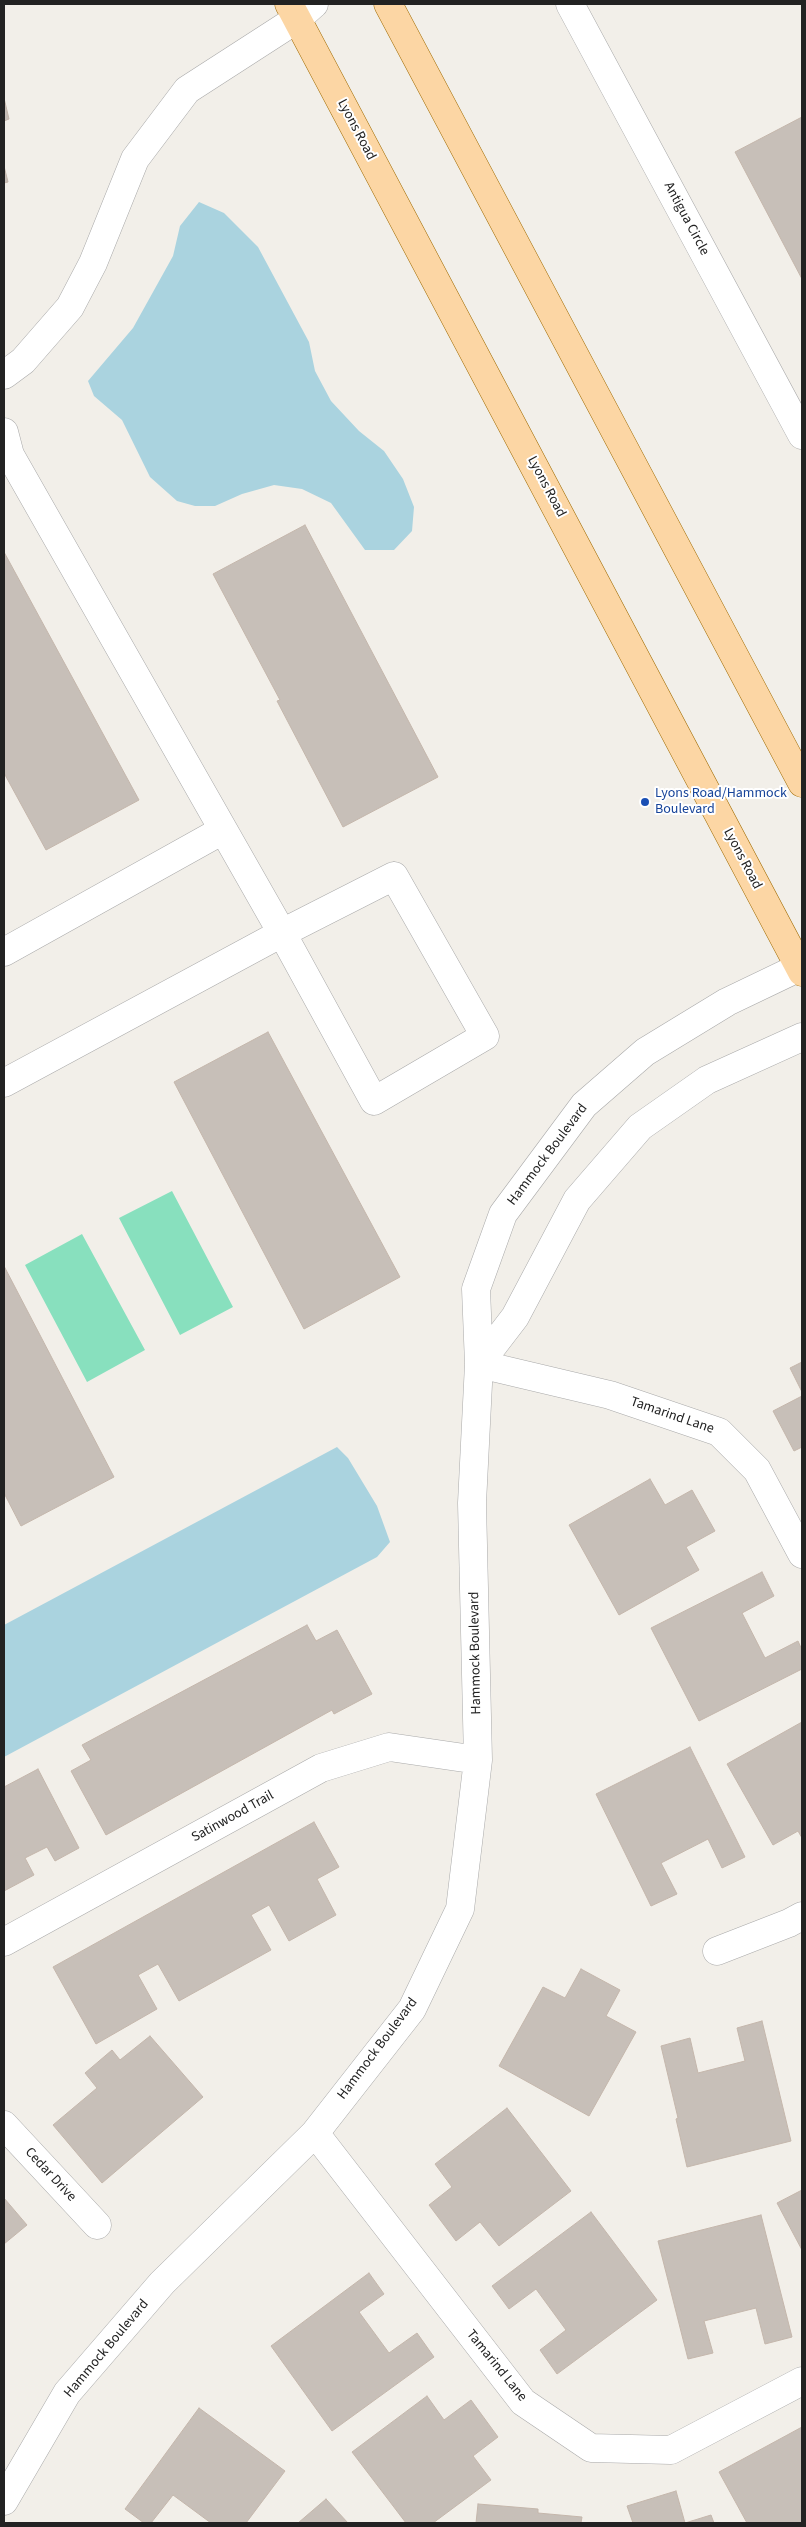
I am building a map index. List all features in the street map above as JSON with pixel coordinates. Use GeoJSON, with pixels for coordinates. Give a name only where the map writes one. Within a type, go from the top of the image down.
{"type":"FeatureCollection","features":[{"type":"Feature","properties":{"kind":"main road"},"geometry":{"type":"LineString","coordinates":[[388,4],[802,784]]}},
{"type":"Feature","properties":{"kind":"main road","name":"Lyons Road"},"geometry":{"type":"LineString","coordinates":[[300,9],[801,968]]}},
{"type":"Feature","properties":{"kind":"street","name":"Antigua Circle"},"geometry":{"type":"LineString","coordinates":[[570,4],[802,435]]}},
{"type":"Feature","properties":{"kind":"street"},"geometry":{"type":"LineString","coordinates":[[4,375],[23,361],[70,306],[93,263],[135,159],[187,90],[300,9]]}},
{"type":"Feature","properties":{"kind":"street"},"geometry":{"type":"LineString","coordinates":[[4,432],[10,455],[282,933],[374,1101],[485,1036],[394,876],[282,933],[4,1084]]}},
{"type":"Feature","properties":{"kind":"street"},"geometry":{"type":"LineString","coordinates":[[4,952],[223,830]]}},
{"type":"Feature","properties":{"kind":"street","name":"Hammock Boulevard"},"geometry":{"type":"LineString","coordinates":[[4,2501],[67,2393],[162,2283],[315,2133],[412,2009],[460,1909],[478,1760],[472,1503],[479,1364],[476,1289],[503,1214],[584,1105],[646,1052],[727,1002],[801,968]]}},
{"type":"Feature","properties":{"kind":"street"},"geometry":{"type":"LineString","coordinates":[[479,1364],[515,1317],[577,1200],[640,1127],[707,1080],[802,1037]]}},
{"type":"Feature","properties":{"kind":"street","name":"Tamarind Lane"},"geometry":{"type":"LineString","coordinates":[[479,1364],[610,1395],[719,1432],[757,1470],[802,1554]]}},
{"type":"Feature","properties":{"kind":"street","name":"Satinwood Trail"},"geometry":{"type":"LineString","coordinates":[[4,1942],[321,1768],[389,1747],[478,1760]]}},
{"type":"Feature","properties":{"kind":"street"},"geometry":{"type":"LineString","coordinates":[[716,1951],[789,1923],[802,1916]]}},
{"type":"Feature","properties":{"kind":"street","name":"Cedar Drive"},"geometry":{"type":"LineString","coordinates":[[4,2125],[96,2225]]}},
{"type":"Feature","properties":{"kind":"street","name":"Tamarind Lane"},"geometry":{"type":"LineString","coordinates":[[315,2133],[523,2402],[591,2448],[671,2450],[802,2381]]}},
{"type":"Feature","properties":{"kind":"green space"},"geometry":{"type":"Polygon","coordinates":[[[172,1191],[233,1307],[180,1335],[119,1218],[172,1191]]]}},
{"type":"Feature","properties":{"kind":"green space"},"geometry":{"type":"Polygon","coordinates":[[[82,1234],[145,1350],[87,1382],[25,1265],[82,1234]]]}},
{"type":"Feature","properties":{"kind":"water"},"geometry":{"type":"Polygon","coordinates":[[[199,202],[224,213],[258,247],[309,342],[315,371],[331,401],[359,431],[384,451],[403,479],[414,507],[412,531],[394,550],[365,550],[331,503],[302,489],[274,485],[242,494],[215,506],[195,506],[177,501],[150,477],[122,420],[94,396],[88,381],[133,328],[173,256],[180,226],[199,202]]]}},
{"type":"Feature","properties":{"kind":"water"},"geometry":{"type":"Polygon","coordinates":[[[337,1447],[348,1458],[377,1506],[390,1542],[377,1557],[4,1757],[4,1625],[337,1447]]]}},
{"type":"Feature","properties":{"kind":"building"},"geometry":{"type":"Polygon","coordinates":[[[4,98],[9,119],[4,121],[4,98]]]}},
{"type":"Feature","properties":{"kind":"building"},"geometry":{"type":"Polygon","coordinates":[[[802,117],[802,279],[735,152],[802,117]]]}},
{"type":"Feature","properties":{"kind":"building"},"geometry":{"type":"Polygon","coordinates":[[[4,166],[8,182],[4,183],[4,166]]]}},
{"type":"Feature","properties":{"kind":"building"},"geometry":{"type":"Polygon","coordinates":[[[305,525],[438,777],[343,827],[277,701],[280,700],[213,574],[305,525]]]}},
{"type":"Feature","properties":{"kind":"building"},"geometry":{"type":"Polygon","coordinates":[[[4,552],[139,800],[46,850],[4,773],[4,552]]]}},
{"type":"Feature","properties":{"kind":"building"},"geometry":{"type":"Polygon","coordinates":[[[268,1032],[400,1277],[304,1329],[174,1082],[268,1032]]]}},
{"type":"Feature","properties":{"kind":"building"},"geometry":{"type":"Polygon","coordinates":[[[4,1266],[114,1477],[21,1526],[4,1493],[4,1266]]]}},
{"type":"Feature","properties":{"kind":"building"},"geometry":{"type":"Polygon","coordinates":[[[802,1362],[802,1392],[790,1368],[802,1362]]]}},
{"type":"Feature","properties":{"kind":"building"},"geometry":{"type":"Polygon","coordinates":[[[802,1396],[802,1447],[794,1451],[773,1411],[802,1396]]]}},
{"type":"Feature","properties":{"kind":"building"},"geometry":{"type":"Polygon","coordinates":[[[650,1479],[665,1505],[692,1490],[715,1531],[686,1547],[699,1570],[619,1615],[569,1525],[650,1479]]]}},
{"type":"Feature","properties":{"kind":"building"},"geometry":{"type":"Polygon","coordinates":[[[762,1572],[774,1596],[742,1613],[765,1658],[798,1641],[802,1650],[802,1669],[699,1721],[651,1628],[762,1572]]]}},
{"type":"Feature","properties":{"kind":"building"},"geometry":{"type":"Polygon","coordinates":[[[307,1625],[316,1641],[337,1630],[372,1694],[334,1714],[332,1710],[106,1835],[71,1771],[91,1760],[82,1745],[307,1625]]]}},
{"type":"Feature","properties":{"kind":"building"},"geometry":{"type":"Polygon","coordinates":[[[802,1722],[802,1838],[798,1831],[773,1845],[727,1764],[802,1722]]]}},
{"type":"Feature","properties":{"kind":"building"},"geometry":{"type":"Polygon","coordinates":[[[690,1747],[745,1857],[722,1868],[708,1839],[661,1863],[677,1894],[651,1906],[596,1794],[690,1747]]]}},
{"type":"Feature","properties":{"kind":"building"},"geometry":{"type":"Polygon","coordinates":[[[38,1769],[79,1848],[55,1861],[47,1847],[25,1858],[34,1875],[4,1891],[4,1787],[38,1769]]]}},
{"type":"Feature","properties":{"kind":"building"},"geometry":{"type":"Polygon","coordinates":[[[314,1822],[339,1867],[317,1879],[336,1915],[289,1941],[269,1905],[251,1915],[271,1950],[179,2001],[158,1964],[138,1975],[157,2009],[96,2044],[53,1967],[314,1822]]]}},
{"type":"Feature","properties":{"kind":"building"},"geometry":{"type":"Polygon","coordinates":[[[581,1969],[620,1990],[606,2016],[636,2032],[589,2116],[499,2066],[543,1987],[565,1998],[581,1969]]]}},
{"type":"Feature","properties":{"kind":"building"},"geometry":{"type":"Polygon","coordinates":[[[762,2021],[791,2141],[687,2167],[661,2046],[690,2038],[698,2073],[745,2061],[737,2028],[762,2021]]]}},
{"type":"Feature","properties":{"kind":"building"},"geometry":{"type":"Polygon","coordinates":[[[150,2036],[203,2097],[102,2183],[53,2125],[97,2088],[85,2073],[112,2050],[120,2060],[150,2036]]]}},
{"type":"Feature","properties":{"kind":"building"},"geometry":{"type":"Polygon","coordinates":[[[507,2108],[571,2191],[499,2246],[480,2222],[456,2241],[429,2205],[452,2187],[435,2164],[507,2108]]]}},
{"type":"Feature","properties":{"kind":"building"},"geometry":{"type":"Polygon","coordinates":[[[802,2190],[802,2250],[777,2203],[802,2190]]]}},
{"type":"Feature","properties":{"kind":"building"},"geometry":{"type":"Polygon","coordinates":[[[4,2198],[27,2225],[4,2244],[4,2198]]]}},
{"type":"Feature","properties":{"kind":"building"},"geometry":{"type":"Polygon","coordinates":[[[591,2212],[657,2300],[557,2374],[540,2350],[566,2330],[536,2289],[509,2309],[492,2286],[591,2212]]]}},
{"type":"Feature","properties":{"kind":"building"},"geometry":{"type":"Polygon","coordinates":[[[761,2215],[792,2337],[765,2344],[756,2308],[704,2321],[713,2353],[688,2359],[658,2241],[761,2215]]]}},
{"type":"Feature","properties":{"kind":"building"},"geometry":{"type":"Polygon","coordinates":[[[369,2273],[384,2294],[359,2312],[389,2353],[417,2333],[434,2357],[332,2431],[271,2346],[369,2273]]]}},
{"type":"Feature","properties":{"kind":"building"},"geometry":{"type":"Polygon","coordinates":[[[427,2396],[444,2420],[471,2400],[498,2437],[473,2456],[491,2480],[433,2523],[406,2523],[352,2452],[427,2396]]]}},
{"type":"Feature","properties":{"kind":"building"},"geometry":{"type":"Polygon","coordinates":[[[199,2408],[285,2471],[246,2523],[211,2523],[173,2495],[151,2523],[144,2523],[125,2509],[199,2408]]]}},
{"type":"Feature","properties":{"kind":"building"},"geometry":{"type":"Polygon","coordinates":[[[802,2427],[802,2523],[747,2523],[719,2472],[802,2427]]]}},
{"type":"Feature","properties":{"kind":"building"},"geometry":{"type":"Polygon","coordinates":[[[676,2491],[685,2523],[633,2523],[627,2506],[676,2491]]]}},
{"type":"Feature","properties":{"kind":"building"},"geometry":{"type":"Polygon","coordinates":[[[326,2499],[348,2523],[298,2523],[326,2499]]]}},
{"type":"Feature","properties":{"kind":"building"},"geometry":{"type":"Polygon","coordinates":[[[478,2504],[538,2509],[538,2513],[582,2517],[581,2523],[476,2523],[478,2504]]]}},
{"type":"Feature","properties":{"kind":"building"},"geometry":{"type":"Polygon","coordinates":[[[711,2515],[714,2523],[685,2523],[711,2515]]]}},
{"type":"Feature","properties":{"kind":"place","name":"Lyons Road/Hammock Boulevard"},"geometry":{"type":"Point","coordinates":[645,802]}}]}
